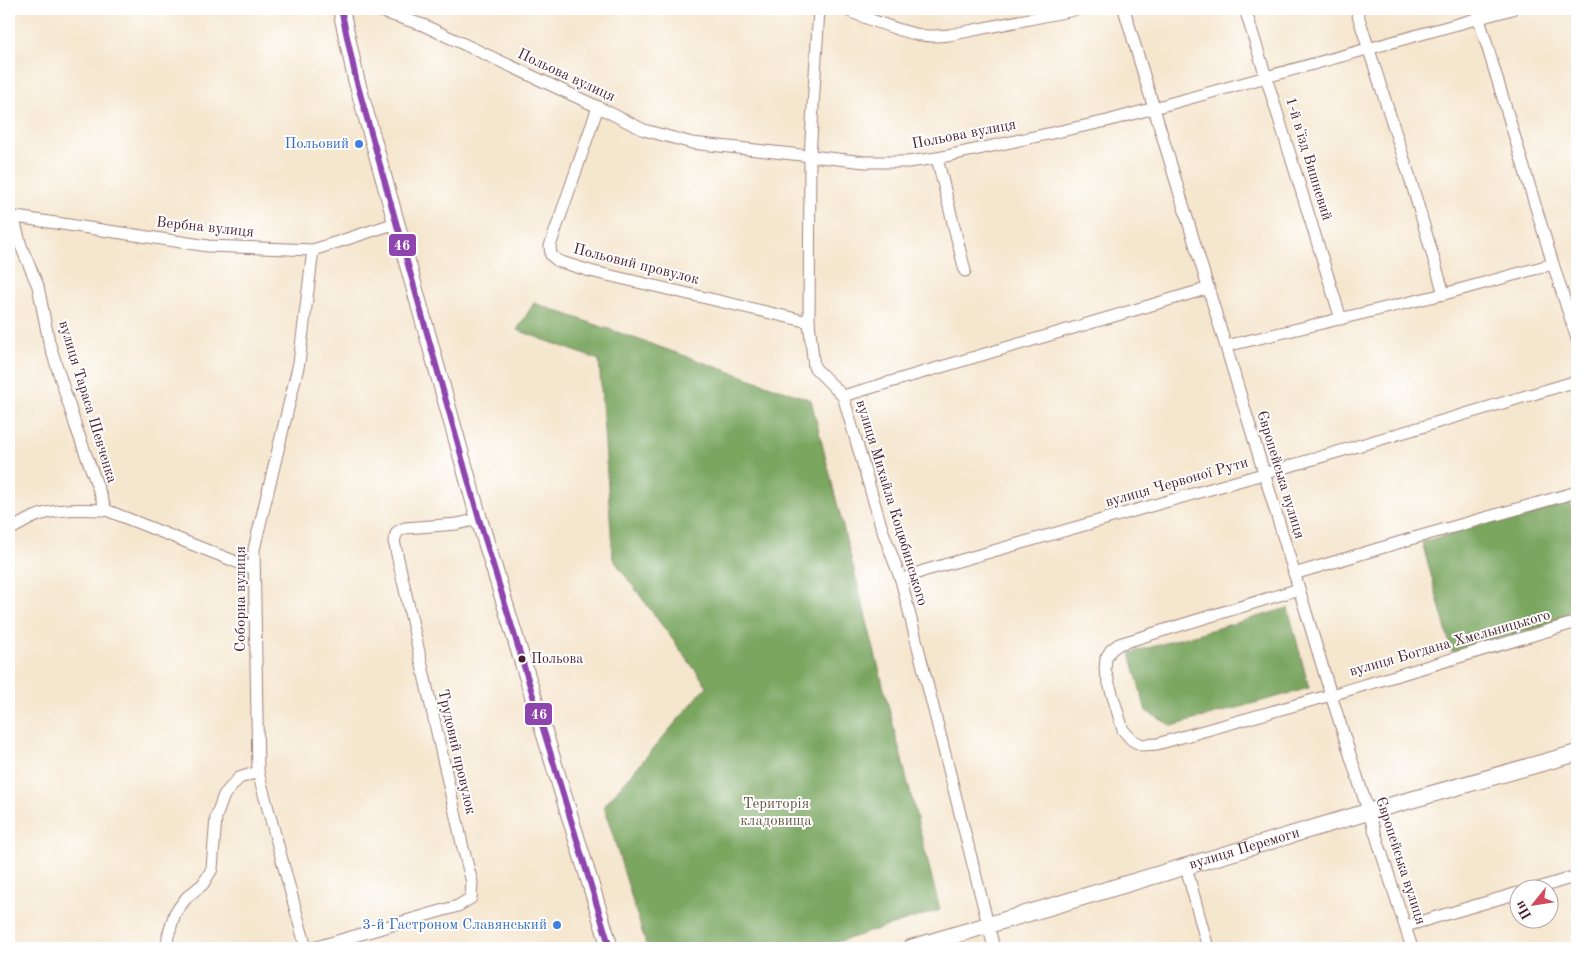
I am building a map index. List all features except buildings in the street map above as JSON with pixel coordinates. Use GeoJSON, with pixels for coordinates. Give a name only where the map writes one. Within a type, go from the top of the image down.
{"type":"FeatureCollection","features":[{"type":"Feature","properties":{"kind":"street"},"geometry":{"type":"LineString","coordinates":[[341,9],[356,79],[479,519],[610,948]]}},
{"type":"Feature","properties":{"kind":"street","name":"Польова вулиця"},"geometry":{"type":"LineString","coordinates":[[374,9],[423,26],[644,130],[692,143],[873,162],[908,162],[936,158],[1108,121],[1368,49],[1477,14],[1512,9]]}},
{"type":"Feature","properties":{"kind":"street","name":"вулиця Михайла Коцюбинського"},"geometry":{"type":"LineString","coordinates":[[819,9],[810,156],[809,322],[814,367],[843,396],[882,529],[901,580],[994,948]]}},
{"type":"Feature","properties":{"kind":"street"},"geometry":{"type":"LineString","coordinates":[[843,9],[922,36],[934,36],[949,35],[1079,9]]}},
{"type":"Feature","properties":{"kind":"street","name":"Європейська вулиця"},"geometry":{"type":"LineString","coordinates":[[1124,9],[1331,695],[1412,948]]}},
{"type":"Feature","properties":{"kind":"street","name":"1-й в'їзд Вишневий"},"geometry":{"type":"LineString","coordinates":[[1245,9],[1341,319]]}},
{"type":"Feature","properties":{"kind":"street"},"geometry":{"type":"LineString","coordinates":[[1356,9],[1410,178],[1444,294]]}},
{"type":"Feature","properties":{"kind":"street"},"geometry":{"type":"LineString","coordinates":[[1477,14],[1577,339]]}},
{"type":"Feature","properties":{"kind":"street","name":"Польовий провулок"},"geometry":{"type":"LineString","coordinates":[[598,107],[550,246],[551,255],[558,261],[590,271],[809,322]]}},
{"type":"Feature","properties":{"kind":"street"},"geometry":{"type":"LineString","coordinates":[[936,158],[965,271]]}},
{"type":"Feature","properties":{"kind":"street","name":"Вербна вулиця"},"geometry":{"type":"LineString","coordinates":[[11,216],[208,246],[313,250],[396,223]]}},
{"type":"Feature","properties":{"kind":"street","name":"вулиця Тараса Шевченка"},"geometry":{"type":"LineString","coordinates":[[11,216],[38,286],[49,342],[106,510]]}},
{"type":"Feature","properties":{"kind":"street","name":"Соборна вулиця"},"geometry":{"type":"LineString","coordinates":[[306,948],[258,772],[254,549],[299,364],[313,250]]}},
{"type":"Feature","properties":{"kind":"street"},"geometry":{"type":"LineString","coordinates":[[1226,346],[1444,294],[1553,264]]}},
{"type":"Feature","properties":{"kind":"street"},"geometry":{"type":"LineString","coordinates":[[843,396],[1209,288]]}},
{"type":"Feature","properties":{"kind":"street","name":"вулиця Червоної Рути"},"geometry":{"type":"LineString","coordinates":[[901,580],[923,571],[1264,474],[1577,381]]}},
{"type":"Feature","properties":{"kind":"street"},"geometry":{"type":"LineString","coordinates":[[1294,574],[1577,492]]}},
{"type":"Feature","properties":{"kind":"street"},"geometry":{"type":"LineString","coordinates":[[9,530],[35,517],[59,511],[81,509],[106,510],[254,569]]}},
{"type":"Feature","properties":{"kind":"street","name":"Трудовий провулок"},"geometry":{"type":"LineString","coordinates":[[313,948],[458,906],[471,898],[472,882],[394,541],[397,532],[405,528],[457,524],[479,519]]}},
{"type":"Feature","properties":{"kind":"street","name":"вулиця Богдана Хмельницького"},"geometry":{"type":"LineString","coordinates":[[1299,589],[1119,644],[1111,650],[1106,658],[1105,670],[1123,730],[1132,740],[1142,745],[1157,744],[1577,622]]}},
{"type":"Feature","properties":{"kind":"street","name":"вулиця Перемоги"},"geometry":{"type":"LineString","coordinates":[[911,948],[1368,812],[1577,753]]}},
{"type":"Feature","properties":{"kind":"street"},"geometry":{"type":"LineString","coordinates":[[167,948],[168,936],[175,913],[187,897],[203,884],[212,870],[216,817],[224,795],[239,778],[258,772]]}},
{"type":"Feature","properties":{"kind":"street"},"geometry":{"type":"LineString","coordinates":[[1186,867],[1208,948]]}},
{"type":"Feature","properties":{"kind":"street"},"geometry":{"type":"LineString","coordinates":[[1558,882],[1577,876]]}},
{"type":"Feature","properties":{"kind":"street"},"geometry":{"type":"LineString","coordinates":[[1406,926],[1508,896]]}},
{"type":"Feature","properties":{"kind":"green space","name":"Територія кладовища"},"geometry":{"type":"Polygon","coordinates":[[[534,303],[811,400],[940,910],[818,948],[647,948],[604,806],[707,686],[613,559],[599,360],[517,330],[534,303]]]}},
{"type":"Feature","properties":{"kind":"green space"},"geometry":{"type":"Polygon","coordinates":[[[1569,499],[1577,529],[1577,617],[1452,652],[1422,542],[1569,499]]]}},
{"type":"Feature","properties":{"kind":"green space"},"geometry":{"type":"Polygon","coordinates":[[[1288,608],[1309,688],[1172,726],[1146,711],[1130,653],[1288,608]]]}},
{"type":"Feature","properties":{"kind":"transit line","name":"46"},"geometry":{"type":"LineString","coordinates":[[341,9],[356,79],[479,519],[610,948]]}},
{"type":"Feature","properties":{"kind":"place","name":"Польовий"},"geometry":{"type":"Point","coordinates":[359,144]}},
{"type":"Feature","properties":{"kind":"place","name":"Польова"},"geometry":{"type":"Point","coordinates":[522,659]}},
{"type":"Feature","properties":{"kind":"place","name":"3-й Гастроном Славянський"},"geometry":{"type":"Point","coordinates":[557,925]}}]}
